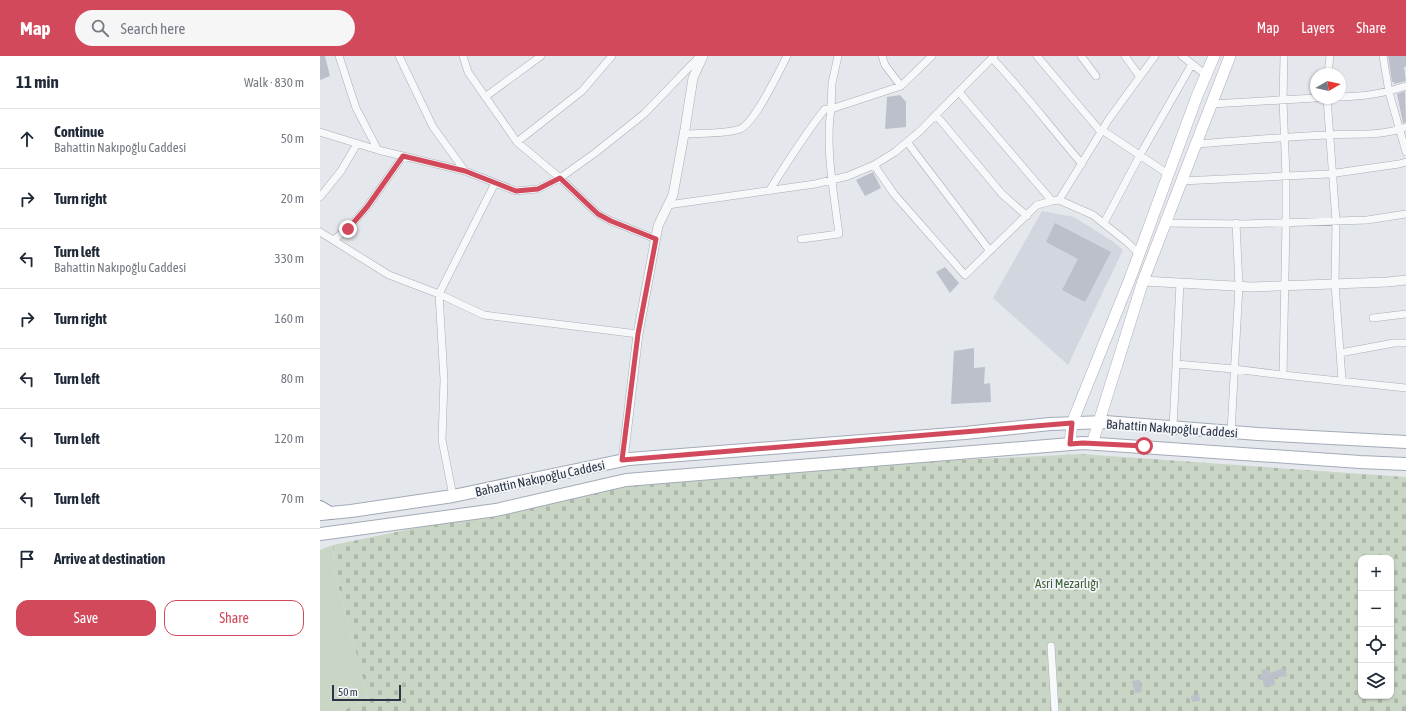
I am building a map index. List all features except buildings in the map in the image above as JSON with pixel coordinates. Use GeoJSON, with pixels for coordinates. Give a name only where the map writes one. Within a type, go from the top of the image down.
{"type":"FeatureCollection","features":[{"type":"Feature","properties":{"kind":"main road"},"geometry":{"type":"LineString","coordinates":[[1070,444],[1072,423],[1139,254],[1168,174],[1214,56]]}},
{"type":"Feature","properties":{"kind":"main road"},"geometry":{"type":"LineString","coordinates":[[1092,444],[1143,281],[1230,56]]}},
{"type":"Feature","properties":{"kind":"main road","name":"Bahattin Nakıpoğlu Caddesi"},"geometry":{"type":"LineString","coordinates":[[323,512],[453,496],[622,460],[1072,423],[1099,422],[1231,432],[1406,442]]}},
{"type":"Feature","properties":{"kind":"main road","name":"Bahattin Nakıpoğlu Caddesi"},"geometry":{"type":"LineString","coordinates":[[320,534],[496,510],[626,480],[1070,444],[1092,444],[1406,464]]}},
{"type":"Feature","properties":{"kind":"street"},"geometry":{"type":"LineString","coordinates":[[342,56],[356,108],[378,150]]}},
{"type":"Feature","properties":{"kind":"street"},"geometry":{"type":"LineString","coordinates":[[399,56],[433,127],[465,171]]}},
{"type":"Feature","properties":{"kind":"street"},"geometry":{"type":"LineString","coordinates":[[463,56],[468,72],[516,142],[560,178],[598,214],[611,221],[656,239]]}},
{"type":"Feature","properties":{"kind":"street"},"geometry":{"type":"LineString","coordinates":[[485,97],[541,56]]}},
{"type":"Feature","properties":{"kind":"street"},"geometry":{"type":"LineString","coordinates":[[516,142],[582,91],[612,56]]}},
{"type":"Feature","properties":{"kind":"street"},"geometry":{"type":"LineString","coordinates":[[320,132],[378,150],[465,171],[516,191],[538,189],[560,178],[595,153],[644,114],[700,56]]}},
{"type":"Feature","properties":{"kind":"street"},"geometry":{"type":"LineString","coordinates":[[622,460],[638,334],[658,226],[673,195],[693,78],[703,56]]}},
{"type":"Feature","properties":{"kind":"street"},"geometry":{"type":"LineString","coordinates":[[684,134],[730,131],[741,128],[749,122],[766,96],[787,56]]}},
{"type":"Feature","properties":{"kind":"street"},"geometry":{"type":"LineString","coordinates":[[801,239],[839,234],[832,180],[828,125],[831,109],[832,84],[838,56]]}},
{"type":"Feature","properties":{"kind":"street"},"geometry":{"type":"LineString","coordinates":[[882,56],[885,65],[901,86]]}},
{"type":"Feature","properties":{"kind":"street"},"geometry":{"type":"LineString","coordinates":[[1037,56],[1102,131],[1168,174]]}},
{"type":"Feature","properties":{"kind":"street"},"geometry":{"type":"LineString","coordinates":[[1081,56],[1096,76]]}},
{"type":"Feature","properties":{"kind":"street"},"geometry":{"type":"LineString","coordinates":[[1125,56],[1140,77]]}},
{"type":"Feature","properties":{"kind":"street"},"geometry":{"type":"LineString","coordinates":[[1059,200],[1102,131],[1155,56]]}},
{"type":"Feature","properties":{"kind":"street"},"geometry":{"type":"LineString","coordinates":[[1182,56],[1206,75]]}},
{"type":"Feature","properties":{"kind":"street"},"geometry":{"type":"LineString","coordinates":[[1284,56],[1283,100],[1286,177],[1284,375]]}},
{"type":"Feature","properties":{"kind":"street"},"geometry":{"type":"LineString","coordinates":[[1329,68],[1330,56]]}},
{"type":"Feature","properties":{"kind":"street"},"geometry":{"type":"LineString","coordinates":[[1383,56],[1389,92],[1403,128],[1406,152]]}},
{"type":"Feature","properties":{"kind":"street"},"geometry":{"type":"LineString","coordinates":[[668,205],[815,184],[848,176],[874,165],[895,152],[907,142],[993,57],[1082,164]]}},
{"type":"Feature","properties":{"kind":"street"},"geometry":{"type":"LineString","coordinates":[[769,191],[789,159],[825,109],[831,109],[901,86],[929,58]]}},
{"type":"Feature","properties":{"kind":"street"},"geometry":{"type":"LineString","coordinates":[[1104,223],[1140,155],[1192,64]]}},
{"type":"Feature","properties":{"kind":"street"},"geometry":{"type":"LineString","coordinates":[[1346,97],[1359,97],[1389,92],[1406,86]]}},
{"type":"Feature","properties":{"kind":"street"},"geometry":{"type":"LineString","coordinates":[[959,92],[1052,200]]}},
{"type":"Feature","properties":{"kind":"street"},"geometry":{"type":"LineString","coordinates":[[1211,104],[1310,98]]}},
{"type":"Feature","properties":{"kind":"street"},"geometry":{"type":"LineString","coordinates":[[1327,104],[1336,221],[1335,284],[1342,380]]}},
{"type":"Feature","properties":{"kind":"street"},"geometry":{"type":"LineString","coordinates":[[936,115],[1002,194],[1027,216]]}},
{"type":"Feature","properties":{"kind":"street"},"geometry":{"type":"LineString","coordinates":[[1196,144],[1284,137],[1373,135],[1403,128]]}},
{"type":"Feature","properties":{"kind":"street"},"geometry":{"type":"LineString","coordinates":[[907,142],[990,250]]}},
{"type":"Feature","properties":{"kind":"street"},"geometry":{"type":"LineString","coordinates":[[320,197],[340,171],[357,144]]}},
{"type":"Feature","properties":{"kind":"street"},"geometry":{"type":"LineString","coordinates":[[333,240],[348,229],[367,207],[403,156]]}},
{"type":"Feature","properties":{"kind":"street"},"geometry":{"type":"LineString","coordinates":[[1181,181],[1332,174],[1406,162]]}},
{"type":"Feature","properties":{"kind":"street"},"geometry":{"type":"LineString","coordinates":[[874,165],[894,194],[965,275],[1037,205],[1052,200],[1059,200],[1093,215],[1127,242],[1139,254]]}},
{"type":"Feature","properties":{"kind":"street"},"geometry":{"type":"LineString","coordinates":[[453,496],[442,440],[444,380],[439,294],[495,183]]}},
{"type":"Feature","properties":{"kind":"street"},"geometry":{"type":"LineString","coordinates":[[1165,223],[1236,224],[1367,220],[1406,214]]}},
{"type":"Feature","properties":{"kind":"street"},"geometry":{"type":"LineString","coordinates":[[1231,432],[1239,286],[1236,224]]}},
{"type":"Feature","properties":{"kind":"street"},"geometry":{"type":"LineString","coordinates":[[320,232],[389,275],[439,294],[484,315],[638,334]]}},
{"type":"Feature","properties":{"kind":"street"},"geometry":{"type":"LineString","coordinates":[[1143,281],[1239,286],[1285,286],[1406,280]]}},
{"type":"Feature","properties":{"kind":"street"},"geometry":{"type":"LineString","coordinates":[[1173,428],[1180,283]]}},
{"type":"Feature","properties":{"kind":"street"},"geometry":{"type":"LineString","coordinates":[[1373,318],[1406,314]]}},
{"type":"Feature","properties":{"kind":"street"},"geometry":{"type":"LineString","coordinates":[[1340,353],[1394,343],[1406,343]]}},
{"type":"Feature","properties":{"kind":"street"},"geometry":{"type":"LineString","coordinates":[[1176,364],[1234,368],[1406,388]]}},
{"type":"Feature","properties":{"kind":"street"},"geometry":{"type":"LineString","coordinates":[[1051,646],[1055,711]]}},
{"type":"Feature","properties":{"kind":"shaded area"},"geometry":{"type":"Polygon","coordinates":[[[1042,211],[1074,217],[1112,241],[1123,250],[1068,365],[993,298],[1042,211]]]}},
{"type":"Feature","properties":{"kind":"green space","name":"Asri Mezarlığı"},"geometry":{"type":"Polygon","coordinates":[[[1081,454],[1406,477],[1406,711],[342,711],[368,698],[334,570],[333,545],[633,483],[857,465],[1081,454]]]}},
{"type":"Feature","properties":{"kind":"green space"},"geometry":{"type":"Polygon","coordinates":[[[333,545],[334,570],[368,698],[342,711],[320,711],[320,550],[333,545]]]}},
{"type":"Feature","properties":{"kind":"route"},"geometry":{"type":"LineString","coordinates":[[348,229],[367,207],[403,156],[465,171],[516,191],[538,189],[560,178],[598,214],[611,221],[656,239],[638,334],[622,460],[1072,423],[1070,444],[1083,443],[1144,446]]}}]}
